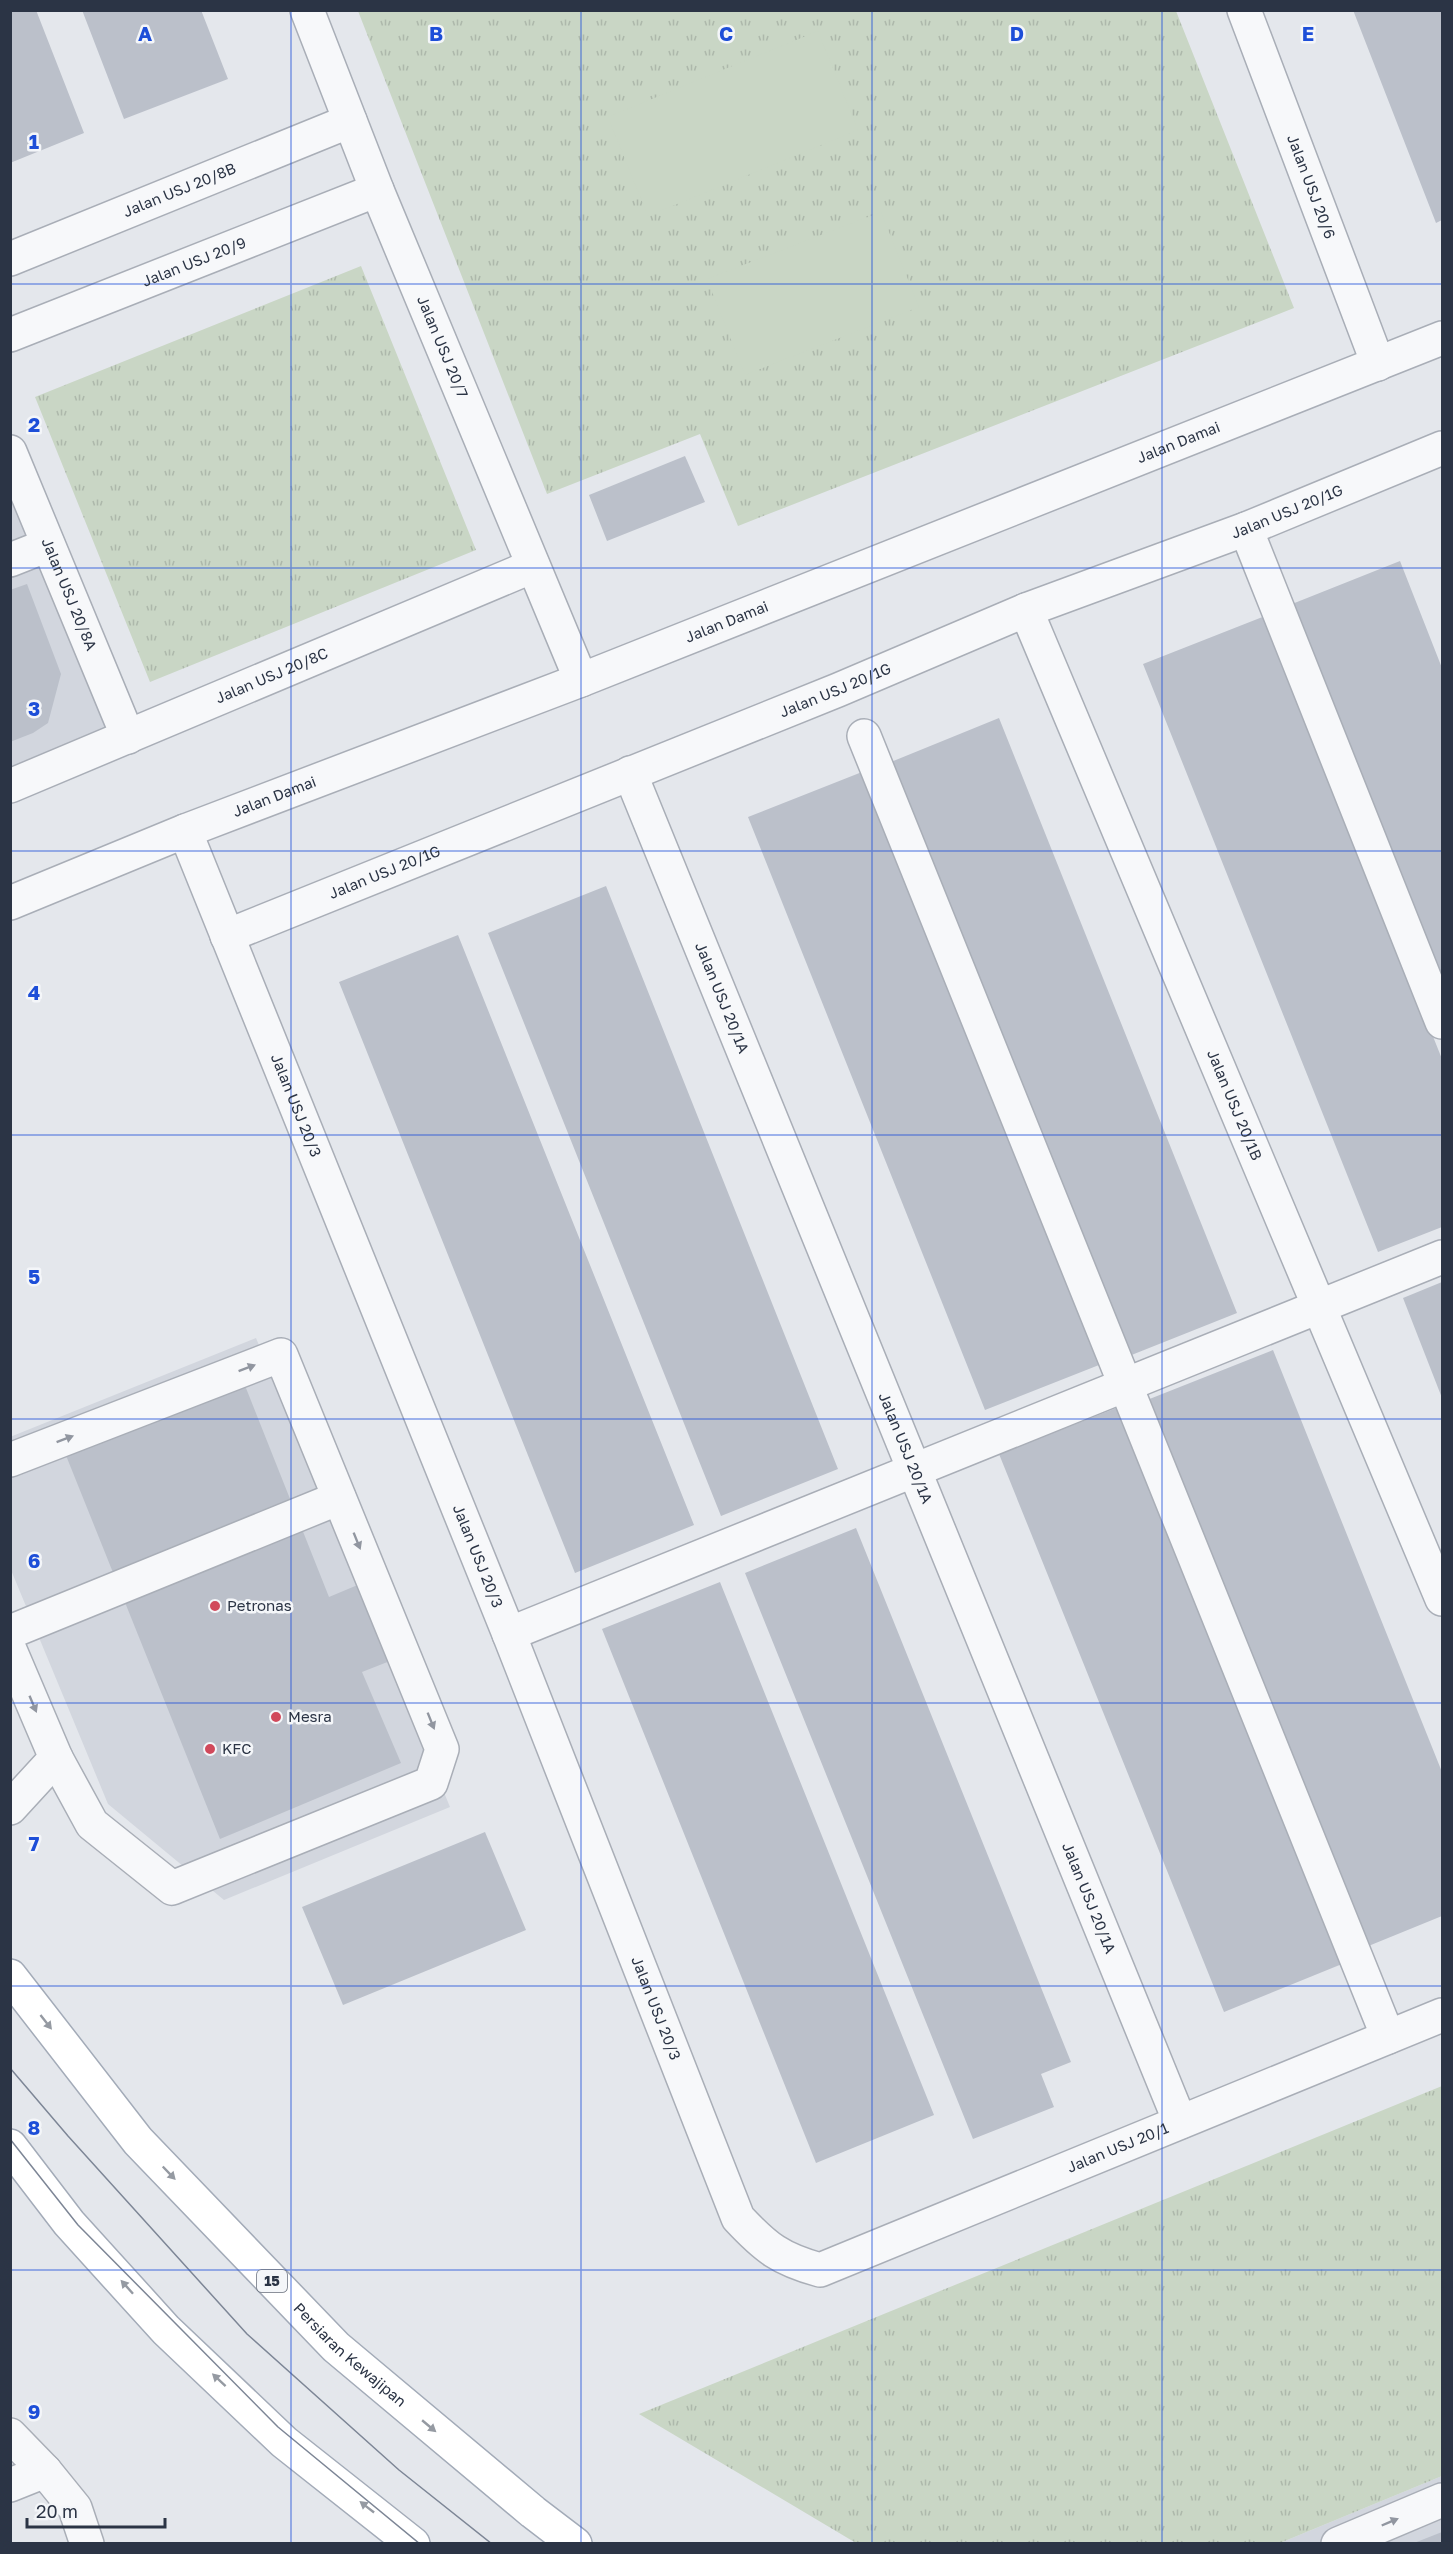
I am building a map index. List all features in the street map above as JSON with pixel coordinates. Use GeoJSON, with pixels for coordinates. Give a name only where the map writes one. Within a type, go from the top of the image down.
{"type":"FeatureCollection","features":[{"type":"Feature","properties":{"kind":"main road","name":"Persiaran Kewajipan"},"geometry":{"type":"LineString","coordinates":[[12,1974],[138,2141],[336,2347],[532,2511],[575,2544]]}},
{"type":"Feature","properties":{"kind":"main road"},"geometry":{"type":"LineString","coordinates":[[10,2146],[69,2223],[166,2330],[284,2442],[413,2544]]}},
{"type":"Feature","properties":{"kind":"street","name":"Jalan USJ 20/7"},"geometry":{"type":"LineString","coordinates":[[307,10],[377,190],[581,680]]}},
{"type":"Feature","properties":{"kind":"street","name":"Jalan USJ 20/6"},"geometry":{"type":"LineString","coordinates":[[1244,10],[1378,364]]}},
{"type":"Feature","properties":{"kind":"street","name":"Jalan USJ 20/8B"},"geometry":{"type":"LineString","coordinates":[[10,259],[350,121]]}},
{"type":"Feature","properties":{"kind":"street","name":"Jalan USJ 20/9"},"geometry":{"type":"LineString","coordinates":[[10,335],[377,190]]}},
{"type":"Feature","properties":{"kind":"street","name":"Jalan Damai"},"geometry":{"type":"LineString","coordinates":[[10,903],[185,831],[581,680],[1443,338]]}},
{"type":"Feature","properties":{"kind":"street","name":"Jalan USJ 20/1G"},"geometry":{"type":"LineString","coordinates":[[227,936],[838,690],[1026,610],[1246,529],[1442,451]]}},
{"type":"Feature","properties":{"kind":"street","name":"Jalan USJ 20/8A"},"geometry":{"type":"LineString","coordinates":[[10,452],[128,737]]}},
{"type":"Feature","properties":{"kind":"street"},"geometry":{"type":"LineString","coordinates":[[1246,529],[1443,1022]]}},
{"type":"Feature","properties":{"kind":"street"},"geometry":{"type":"LineString","coordinates":[[10,560],[48,545]]}},
{"type":"Feature","properties":{"kind":"street","name":"Jalan USJ 20/8C"},"geometry":{"type":"LineString","coordinates":[[10,786],[533,566]]}},
{"type":"Feature","properties":{"kind":"street","name":"Jalan USJ 20/1B"},"geometry":{"type":"LineString","coordinates":[[1026,610],[1443,1599]]}},
{"type":"Feature","properties":{"kind":"street"},"geometry":{"type":"LineString","coordinates":[[864,736],[1388,2037]]}},
{"type":"Feature","properties":{"kind":"street","name":"Jalan USJ 20/1A"},"geometry":{"type":"LineString","coordinates":[[630,773],[1180,2122]]}},
{"type":"Feature","properties":{"kind":"street","name":"Jalan USJ 20/3"},"geometry":{"type":"LineString","coordinates":[[185,831],[509,1634],[738,2218],[763,2245],[792,2262]]}},
{"type":"Feature","properties":{"kind":"street"},"geometry":{"type":"LineString","coordinates":[[509,1634],[1443,1257]]}},
{"type":"Feature","properties":{"kind":"street"},"geometry":{"type":"LineString","coordinates":[[10,1460],[281,1355],[442,1749],[431,1783],[172,1888],[92,1824],[56,1758],[10,1650]]}},
{"type":"Feature","properties":{"kind":"street"},"geometry":{"type":"LineString","coordinates":[[10,1632],[339,1498]]}},
{"type":"Feature","properties":{"kind":"street"},"geometry":{"type":"LineString","coordinates":[[10,1808],[56,1758]]}},
{"type":"Feature","properties":{"kind":"street","name":"Jalan USJ 20/1"},"geometry":{"type":"LineString","coordinates":[[792,2262],[820,2270],[1443,2015]]}},
{"type":"Feature","properties":{"kind":"street"},"geometry":{"type":"LineString","coordinates":[[10,2436],[45,2471],[75,2508],[87,2544]]}},
{"type":"Feature","properties":{"kind":"street"},"geometry":{"type":"LineString","coordinates":[[10,2486],[45,2471]]}},
{"type":"Feature","properties":{"kind":"street"},"geometry":{"type":"LineString","coordinates":[[1338,2544],[1443,2500]]}},
{"type":"Feature","properties":{"kind":"shaded area"},"geometry":{"type":"Polygon","coordinates":[[[10,452],[128,737],[10,786],[10,452]]]}},
{"type":"Feature","properties":{"kind":"shaded area"},"geometry":{"type":"Polygon","coordinates":[[[256,1338],[450,1807],[224,1900],[108,1804],[11,1570],[10,1437],[256,1338]]]}},
{"type":"Feature","properties":{"kind":"shaded area"},"geometry":{"type":"Polygon","coordinates":[[[1442,2476],[1442,2543],[1280,2543],[1442,2476]]]}},
{"type":"Feature","properties":{"kind":"green space"},"geometry":{"type":"Polygon","coordinates":[[[358,11],[1176,11],[1294,308],[738,526],[700,434],[547,494],[358,11]]]}},
{"type":"Feature","properties":{"kind":"green space"},"geometry":{"type":"Polygon","coordinates":[[[818,31],[858,130],[648,216],[608,117],[818,31]]]}},
{"type":"Feature","properties":{"kind":"green space"},"geometry":{"type":"Polygon","coordinates":[[[881,212],[919,307],[745,375],[707,279],[881,212]]]}},
{"type":"Feature","properties":{"kind":"green space"},"geometry":{"type":"Polygon","coordinates":[[[361,266],[476,550],[150,682],[35,397],[361,266]]]}},
{"type":"Feature","properties":{"kind":"green space"},"geometry":{"type":"Polygon","coordinates":[[[1442,2086],[1442,2476],[1280,2543],[856,2543],[639,2414],[1442,2086]]]}},
{"type":"Feature","properties":{"kind":"building"},"geometry":{"type":"Polygon","coordinates":[[[10,10],[36,10],[84,133],[10,163],[10,10]]]}},
{"type":"Feature","properties":{"kind":"building"},"geometry":{"type":"Polygon","coordinates":[[[82,10],[201,10],[228,79],[124,119],[82,10]]]}},
{"type":"Feature","properties":{"kind":"building"},"geometry":{"type":"Polygon","coordinates":[[[1353,10],[1442,10],[1442,220],[1436,223],[1353,10]]]}},
{"type":"Feature","properties":{"kind":"building"},"geometry":{"type":"Polygon","coordinates":[[[685,456],[705,502],[607,541],[589,495],[685,456]]]}},
{"type":"Feature","properties":{"kind":"building"},"geometry":{"type":"Polygon","coordinates":[[[1400,561],[1442,668],[1442,997],[1287,606],[1400,561]]]}},
{"type":"Feature","properties":{"kind":"building"},"geometry":{"type":"Polygon","coordinates":[[[27,584],[61,674],[48,723],[33,733],[10,742],[10,590],[27,584]]]}},
{"type":"Feature","properties":{"kind":"building"},"geometry":{"type":"Polygon","coordinates":[[[1265,616],[1442,1059],[1442,1227],[1378,1252],[1143,664],[1265,616]]]}},
{"type":"Feature","properties":{"kind":"building"},"geometry":{"type":"Polygon","coordinates":[[[999,718],[1237,1313],[1124,1358],[886,764],[999,718]]]}},
{"type":"Feature","properties":{"kind":"building"},"geometry":{"type":"Polygon","coordinates":[[[862,772],[1099,1365],[985,1410],[748,817],[862,772]]]}},
{"type":"Feature","properties":{"kind":"building"},"geometry":{"type":"Polygon","coordinates":[[[606,886],[838,1469],[721,1516],[488,933],[606,886]]]}},
{"type":"Feature","properties":{"kind":"building"},"geometry":{"type":"Polygon","coordinates":[[[458,935],[694,1525],[575,1573],[339,982],[458,935]]]}},
{"type":"Feature","properties":{"kind":"building"},"geometry":{"type":"Polygon","coordinates":[[[1442,1282],[1442,1398],[1403,1298],[1442,1282]]]}},
{"type":"Feature","properties":{"kind":"building"},"geometry":{"type":"Polygon","coordinates":[[[1273,1350],[1442,1772],[1442,1916],[1366,1947],[1147,1400],[1273,1350]]]}},
{"type":"Feature","properties":{"kind":"building"},"geometry":{"type":"Polygon","coordinates":[[[244,1383],[329,1597],[360,1584],[390,1661],[362,1672],[401,1763],[220,1839],[65,1453],[244,1383]]]}},
{"type":"Feature","properties":{"kind":"building"},"geometry":{"type":"Polygon","coordinates":[[[1119,1407],[1342,1964],[1224,2012],[999,1454],[1119,1407]]]}},
{"type":"Feature","properties":{"kind":"building"},"geometry":{"type":"Polygon","coordinates":[[[856,1528],[1071,2062],[1041,2074],[1054,2107],[973,2139],[745,1573],[856,1528]]]}},
{"type":"Feature","properties":{"kind":"building"},"geometry":{"type":"Polygon","coordinates":[[[720,1582],[934,2115],[816,2163],[602,1629],[720,1582]]]}},
{"type":"Feature","properties":{"kind":"building"},"geometry":{"type":"Polygon","coordinates":[[[485,1832],[526,1930],[343,2005],[302,1907],[485,1832]]]}},
{"type":"Feature","properties":{"kind":"building"},"geometry":{"type":"Polygon","coordinates":[[[1442,2532],[1442,2544],[1414,2544],[1414,2543],[1442,2532]]]}},
{"type":"Feature","properties":{"kind":"tram line"},"geometry":{"type":"LineString","coordinates":[[10,2068],[68,2136],[247,2334],[399,2470],[492,2544]]}},
{"type":"Feature","properties":{"kind":"tram line"},"geometry":{"type":"LineString","coordinates":[[10,2139],[78,2225],[278,2427],[420,2544]]}},
{"type":"Feature","properties":{"kind":"place","name":"Petronas"},"geometry":{"type":"Point","coordinates":[215,1606]}},
{"type":"Feature","properties":{"kind":"place","name":"Mesra"},"geometry":{"type":"Point","coordinates":[276,1717]}},
{"type":"Feature","properties":{"kind":"place","name":"KFC"},"geometry":{"type":"Point","coordinates":[210,1749]}}]}
